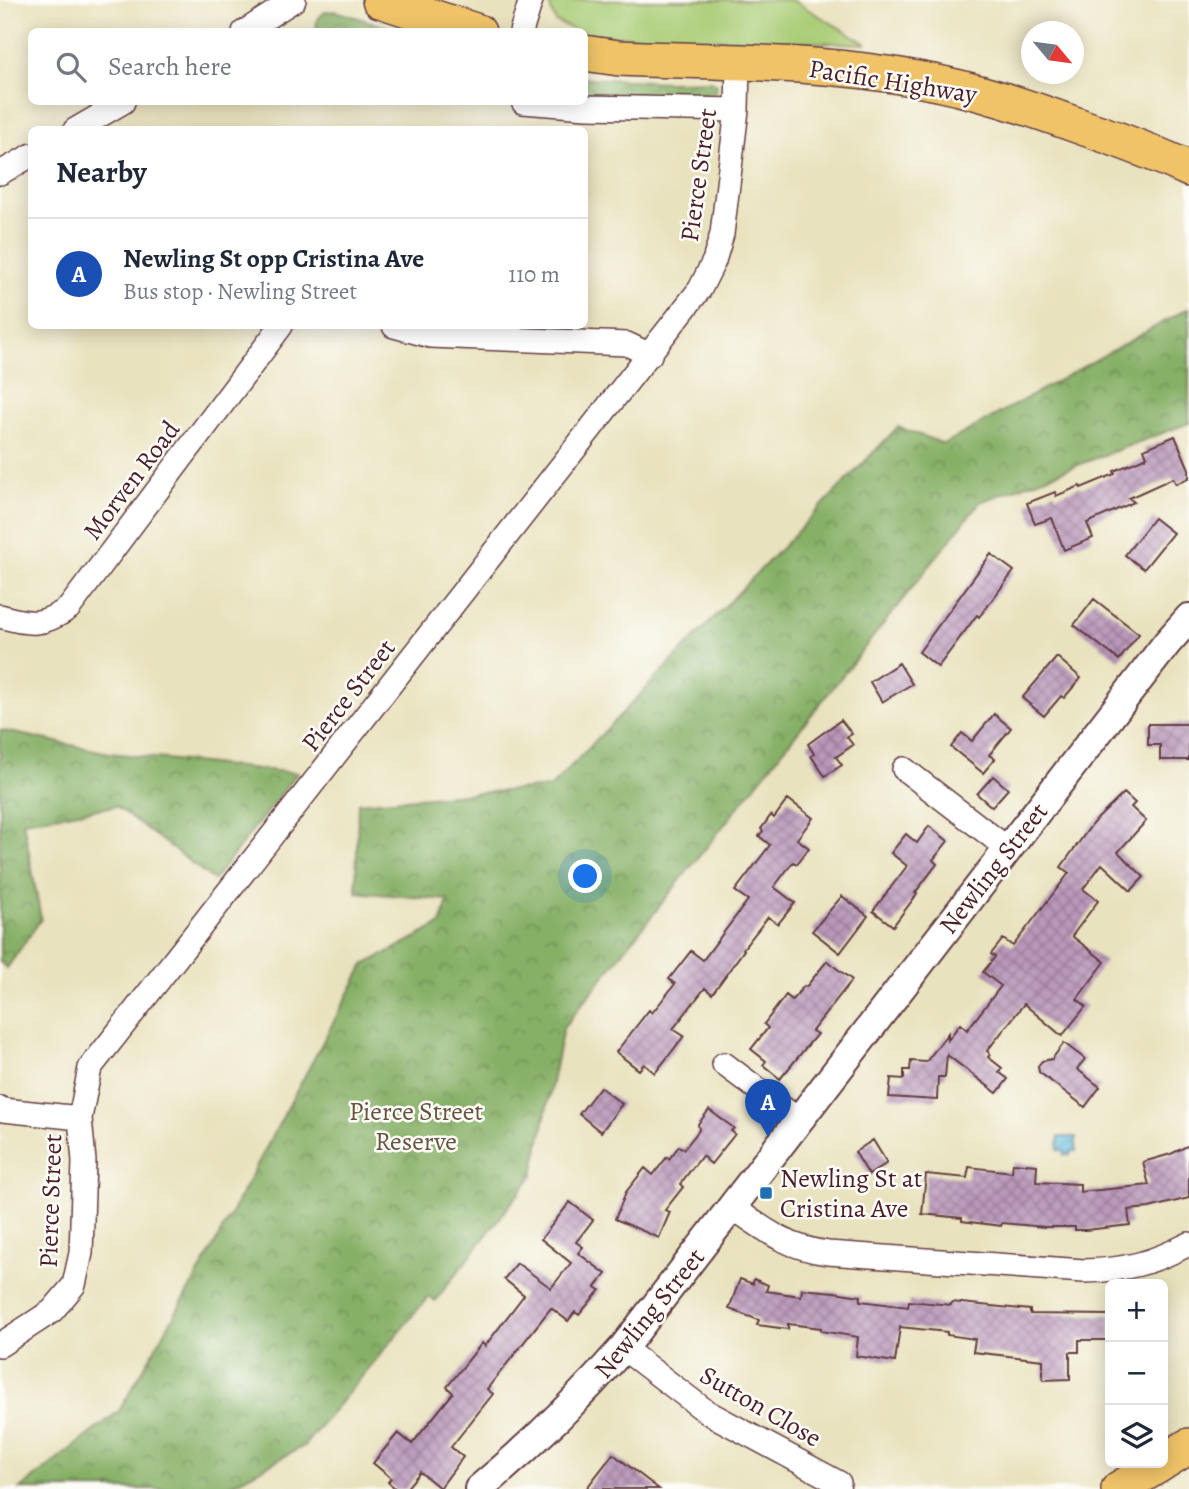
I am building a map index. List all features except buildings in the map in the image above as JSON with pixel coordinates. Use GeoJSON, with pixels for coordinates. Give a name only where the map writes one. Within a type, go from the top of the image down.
{"type":"FeatureCollection","features":[{"type":"Feature","properties":{"kind":"main road"},"geometry":{"type":"LineString","coordinates":[[380,0],[466,28]]}},
{"type":"Feature","properties":{"kind":"main road","name":"Pacific Highway"},"geometry":{"type":"LineString","coordinates":[[588,54],[620,58],[834,68],[916,78],[959,87],[1027,107],[1144,149],[1189,169]]}},
{"type":"Feature","properties":{"kind":"main road"},"geometry":{"type":"LineString","coordinates":[[1168,1459],[1189,1446]]}},
{"type":"Feature","properties":{"kind":"main road"},"geometry":{"type":"LineString","coordinates":[[1119,1489],[1154,1468]]}},
{"type":"Feature","properties":{"kind":"street"},"geometry":{"type":"LineString","coordinates":[[250,28],[294,0]]}},
{"type":"Feature","properties":{"kind":"street"},"geometry":{"type":"LineString","coordinates":[[522,28],[531,0]]}},
{"type":"Feature","properties":{"kind":"street","name":"Pierce Street"},"geometry":{"type":"LineString","coordinates":[[0,1345],[52,1311],[75,1285],[81,1252],[84,1161],[80,1118],[90,1068],[700,289],[714,261],[722,234],[737,110],[737,63]]}},
{"type":"Feature","properties":{"kind":"street"},"geometry":{"type":"LineString","coordinates":[[82,126],[118,105]]}},
{"type":"Feature","properties":{"kind":"street"},"geometry":{"type":"LineString","coordinates":[[561,105],[737,110]]}},
{"type":"Feature","properties":{"kind":"street"},"geometry":{"type":"LineString","coordinates":[[0,173],[28,157]]}},
{"type":"Feature","properties":{"kind":"street","name":"Morven Road"},"geometry":{"type":"LineString","coordinates":[[0,616],[39,624],[55,618],[69,608],[279,329]]}},
{"type":"Feature","properties":{"kind":"street"},"geometry":{"type":"LineString","coordinates":[[404,329],[429,336],[627,344],[650,355]]}},
{"type":"Feature","properties":{"kind":"street","name":"Newling Street"},"geometry":{"type":"LineString","coordinates":[[479,1489],[540,1437],[583,1395],[623,1348],[1189,618]]}},
{"type":"Feature","properties":{"kind":"street"},"geometry":{"type":"LineString","coordinates":[[904,769],[1008,849]]}},
{"type":"Feature","properties":{"kind":"street"},"geometry":{"type":"LineString","coordinates":[[724,1064],[800,1121]]}},
{"type":"Feature","properties":{"kind":"street"},"geometry":{"type":"LineString","coordinates":[[0,1108],[80,1118]]}},
{"type":"Feature","properties":{"kind":"street"},"geometry":{"type":"LineString","coordinates":[[732,1207],[784,1242],[828,1252],[1115,1270],[1144,1265],[1189,1244]]}},
{"type":"Feature","properties":{"kind":"street","name":"Sutton Close"},"geometry":{"type":"LineString","coordinates":[[623,1348],[707,1412],[839,1483]]}},
{"type":"Feature","properties":{"kind":"green space"},"geometry":{"type":"Polygon","coordinates":[[[554,0],[792,0],[867,44],[588,35],[588,28],[570,28],[556,22],[550,7],[554,0]]]}},
{"type":"Feature","properties":{"kind":"green space"},"geometry":{"type":"Polygon","coordinates":[[[336,11],[390,28],[318,28],[318,18],[325,12],[336,11]]]}},
{"type":"Feature","properties":{"kind":"green space"},"geometry":{"type":"Polygon","coordinates":[[[588,78],[711,81],[717,84],[716,92],[700,95],[588,92],[588,78]]]}},
{"type":"Feature","properties":{"kind":"green space","name":"Pierce Street Reserve"},"geometry":{"type":"Polygon","coordinates":[[[1189,308],[1189,423],[980,502],[563,1028],[533,1175],[435,1301],[428,1297],[304,1446],[223,1489],[20,1489],[119,1411],[203,1266],[364,965],[441,924],[448,900],[356,892],[358,803],[551,787],[898,427],[944,444],[1189,308]]]}},
{"type":"Feature","properties":{"kind":"green space"},"geometry":{"type":"Polygon","coordinates":[[[0,730],[109,753],[297,773],[214,880],[116,806],[23,821],[41,919],[7,968],[0,962],[0,730]]]}},
{"type":"Feature","properties":{"kind":"water"},"geometry":{"type":"Polygon","coordinates":[[[1059,1137],[1076,1137],[1076,1151],[1064,1155],[1065,1151],[1058,1150],[1059,1137]]]}},
{"type":"Feature","properties":{"kind":"place","name":"Newling St opp Cristina Ave"},"geometry":{"type":"Point","coordinates":[768,1137]}},
{"type":"Feature","properties":{"kind":"place","name":"Newling St at Cristina Ave"},"geometry":{"type":"Point","coordinates":[766,1193]}}]}
